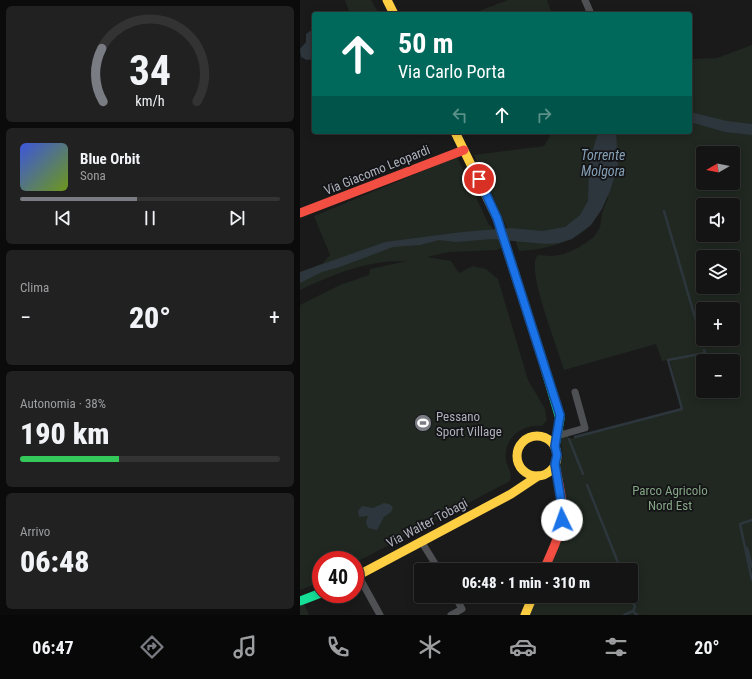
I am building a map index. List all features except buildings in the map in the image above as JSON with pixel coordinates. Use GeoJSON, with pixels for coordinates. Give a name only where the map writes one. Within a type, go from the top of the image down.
{"type":"FeatureCollection","features":[{"type":"Feature","properties":{"kind":"street"},"geometry":{"type":"LineString","coordinates":[[387,0],[393,12]]}},
{"type":"Feature","properties":{"kind":"street"},"geometry":{"type":"LineString","coordinates":[[585,0],[590,12]]}},
{"type":"Feature","properties":{"kind":"street"},"geometry":{"type":"LineString","coordinates":[[456,134],[497,218],[557,404],[560,419],[555,446],[557,455],[555,464],[562,513],[560,528],[547,563]]}},
{"type":"Feature","properties":{"kind":"street","name":"Via Giacomo Leopardi"},"geometry":{"type":"LineString","coordinates":[[300,213],[464,150]]}},
{"type":"Feature","properties":{"kind":"street"},"geometry":{"type":"LineString","coordinates":[[557,436],[585,428],[575,392]]}},
{"type":"Feature","properties":{"kind":"street"},"geometry":{"type":"LineString","coordinates":[[545,438],[556,421],[557,404]]}},
{"type":"Feature","properties":{"kind":"street"},"geometry":{"type":"LineString","coordinates":[[512,494],[520,483],[520,465],[518,454],[522,443],[532,437],[545,438],[555,446]]}},
{"type":"Feature","properties":{"kind":"street"},"geometry":{"type":"LineString","coordinates":[[520,465],[528,474],[540,475],[549,471],[555,464]]}},
{"type":"Feature","properties":{"kind":"street"},"geometry":{"type":"LineString","coordinates":[[540,475],[554,486],[561,503]]}},
{"type":"Feature","properties":{"kind":"street","name":"Via Walter Tobagi"},"geometry":{"type":"LineString","coordinates":[[364,572],[512,494],[540,475]]}},
{"type":"Feature","properties":{"kind":"street"},"geometry":{"type":"LineString","coordinates":[[421,541],[435,563]]}},
{"type":"Feature","properties":{"kind":"street"},"geometry":{"type":"LineString","coordinates":[[364,588],[380,615]]}},
{"type":"Feature","properties":{"kind":"street"},"geometry":{"type":"LineString","coordinates":[[300,601],[312,596]]}},
{"type":"Feature","properties":{"kind":"street"},"geometry":{"type":"LineString","coordinates":[[451,615],[462,609],[458,603]]}},
{"type":"Feature","properties":{"kind":"street"},"geometry":{"type":"LineString","coordinates":[[525,615],[530,603]]}},
{"type":"Feature","properties":{"kind":"green space"},"geometry":{"type":"Polygon","coordinates":[[[345,0],[371,0],[378,12],[349,12],[345,0]]]}},
{"type":"Feature","properties":{"kind":"green space"},"geometry":{"type":"Polygon","coordinates":[[[508,0],[547,0],[551,12],[476,12],[508,0]]]}},
{"type":"Feature","properties":{"kind":"green space","name":"Parco Agricolo Nord Est"},"geometry":{"type":"Polygon","coordinates":[[[752,45],[752,615],[529,615],[533,603],[638,603],[638,563],[550,563],[558,546],[558,468],[563,456],[560,437],[564,427],[569,439],[682,409],[670,360],[662,361],[656,344],[564,370],[544,310],[535,275],[535,262],[538,255],[552,256],[564,254],[578,248],[594,237],[600,227],[602,213],[608,198],[604,186],[593,222],[584,231],[567,241],[548,247],[519,251],[512,230],[508,230],[474,155],[544,146],[551,134],[692,134],[692,59],[717,58],[752,45]]]}},
{"type":"Feature","properties":{"kind":"green space","name":"Pessano Sport Village"},"geometry":{"type":"Polygon","coordinates":[[[457,157],[489,225],[500,239],[501,248],[497,250],[449,252],[427,257],[451,261],[459,273],[473,266],[486,269],[498,279],[528,380],[545,409],[547,420],[542,426],[528,427],[521,430],[511,439],[506,452],[506,460],[511,475],[510,481],[364,558],[364,551],[312,551],[312,585],[300,590],[300,305],[340,285],[369,275],[370,269],[407,261],[379,263],[352,269],[300,290],[300,273],[323,263],[330,255],[314,216],[457,157]]]}},
{"type":"Feature","properties":{"kind":"green space"},"geometry":{"type":"Polygon","coordinates":[[[304,604],[309,615],[300,615],[300,606],[304,604]]]}},
{"type":"Feature","properties":{"kind":"water"},"geometry":{"type":"Polygon","coordinates":[[[310,31],[312,32],[312,59],[307,60],[301,57],[300,49],[306,42],[306,34],[310,31]]]}},
{"type":"Feature","properties":{"kind":"water"},"geometry":{"type":"Polygon","coordinates":[[[692,112],[727,121],[752,124],[752,135],[725,132],[692,123],[692,112]]]}},
{"type":"Feature","properties":{"kind":"water","name":"Torrente Molgora"},"geometry":{"type":"Polygon","coordinates":[[[597,134],[616,134],[618,165],[610,191],[602,209],[591,225],[572,239],[559,243],[546,244],[493,239],[456,242],[439,240],[420,245],[393,247],[340,267],[322,272],[300,283],[300,272],[385,242],[462,232],[511,228],[542,231],[565,227],[580,215],[588,201],[589,164],[597,134]]]}},
{"type":"Feature","properties":{"kind":"water"},"geometry":{"type":"Polygon","coordinates":[[[384,503],[393,507],[391,512],[384,517],[377,530],[368,528],[366,522],[368,516],[359,517],[358,511],[362,506],[373,508],[384,503]]]}},
{"type":"Feature","properties":{"kind":"waterway"},"geometry":{"type":"LineString","coordinates":[[664,211],[696,321]]}},
{"type":"Feature","properties":{"kind":"waterway"},"geometry":{"type":"LineString","coordinates":[[575,437],[682,409],[668,360],[705,353],[704,350]]}},
{"type":"Feature","properties":{"kind":"waterway"},"geometry":{"type":"LineString","coordinates":[[569,439],[583,474]]}},
{"type":"Feature","properties":{"kind":"waterway"},"geometry":{"type":"LineString","coordinates":[[587,485],[618,563]]}},
{"type":"Feature","properties":{"kind":"waterway"},"geometry":{"type":"LineString","coordinates":[[752,520],[740,524],[752,580]]}},
{"type":"Feature","properties":{"kind":"waterway"},"geometry":{"type":"LineString","coordinates":[[747,548],[752,567]]}},
{"type":"Feature","properties":{"kind":"waterway"},"geometry":{"type":"LineString","coordinates":[[624,615],[633,611],[635,607],[634,603]]}},
{"type":"Feature","properties":{"kind":"waterway"},"geometry":{"type":"LineString","coordinates":[[633,611],[637,615]]}},
{"type":"Feature","properties":{"kind":"traffic: fast"},"geometry":{"type":"LineString","coordinates":[[544,365],[560,419],[555,446]]}},
{"type":"Feature","properties":{"kind":"traffic: fast"},"geometry":{"type":"LineString","coordinates":[[300,601],[312,596]]}},
{"type":"Feature","properties":{"kind":"traffic: slow"},"geometry":{"type":"LineString","coordinates":[[387,0],[393,12]]}},
{"type":"Feature","properties":{"kind":"traffic: slow"},"geometry":{"type":"LineString","coordinates":[[456,134],[497,218],[544,365]]}},
{"type":"Feature","properties":{"kind":"traffic: slow"},"geometry":{"type":"LineString","coordinates":[[537,436],[545,438],[551,442],[555,448],[557,456],[555,464],[551,470],[545,474],[537,476],[529,474],[523,470],[519,464],[517,456],[519,448],[523,442],[529,438],[537,436]]}},
{"type":"Feature","properties":{"kind":"traffic: slow"},"geometry":{"type":"LineString","coordinates":[[364,572],[511,494],[538,476]]}},
{"type":"Feature","properties":{"kind":"traffic: slow"},"geometry":{"type":"LineString","coordinates":[[525,615],[530,603]]}},
{"type":"Feature","properties":{"kind":"traffic: jam"},"geometry":{"type":"LineString","coordinates":[[300,213],[464,150]]}},
{"type":"Feature","properties":{"kind":"traffic: jam"},"geometry":{"type":"LineString","coordinates":[[547,563],[557,540],[562,520],[561,499],[555,464]]}},
{"type":"Feature","properties":{"kind":"place","name":"Pessano Sport Village"},"geometry":{"type":"Point","coordinates":[423,423]}},
{"type":"Feature","properties":{"kind":"route"},"geometry":{"type":"LineString","coordinates":[[479,179],[497,218],[560,415],[555,446],[557,460],[555,464],[562,507],[562,520]]}}]}
